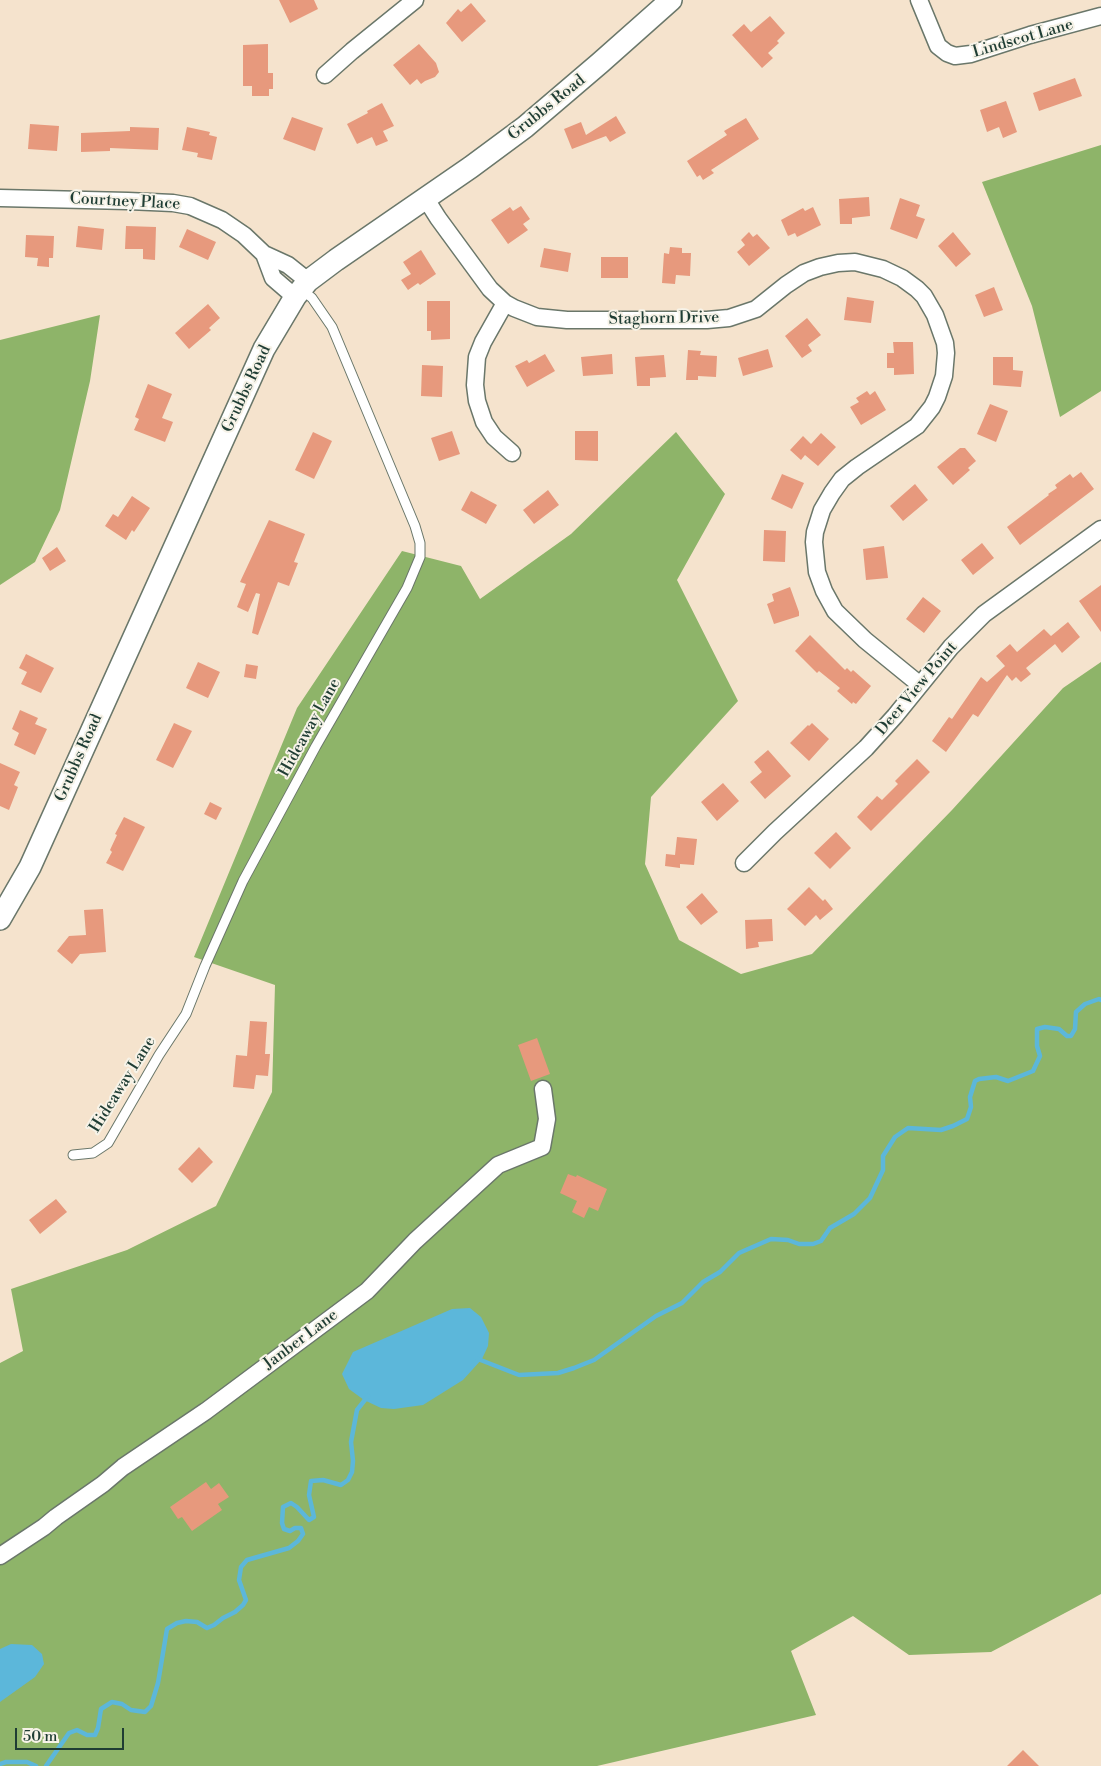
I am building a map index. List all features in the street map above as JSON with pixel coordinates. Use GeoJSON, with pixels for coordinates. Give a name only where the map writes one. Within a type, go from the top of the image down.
{"type":"FeatureCollection","features":[{"type":"Feature","properties":{"kind":"street"},"geometry":{"type":"LineString","coordinates":[[325,75],[415,0]]}},
{"type":"Feature","properties":{"kind":"street","name":"Grubbs Road"},"geometry":{"type":"LineString","coordinates":[[0,919],[34,858],[264,349],[301,289],[336,260],[486,156],[548,108],[671,0]]}},
{"type":"Feature","properties":{"kind":"street","name":"Lindscot Lane"},"geometry":{"type":"LineString","coordinates":[[919,0],[938,46],[946,53],[956,56],[971,54],[1044,31],[1101,16]]}},
{"type":"Feature","properties":{"kind":"street","name":"Courtney Place"},"geometry":{"type":"LineString","coordinates":[[0,198],[128,201],[173,203],[190,206],[222,220],[244,235],[264,254],[273,278],[301,289]]}},
{"type":"Feature","properties":{"kind":"street","name":"Staghorn Drive"},"geometry":{"type":"LineString","coordinates":[[426,199],[490,289],[505,303],[524,312],[550,319],[719,319],[739,316],[756,309],[790,282],[812,269],[829,264],[847,262],[884,269],[902,278],[917,289],[924,296],[936,315],[945,343],[945,370],[937,397],[932,407],[917,426],[842,479],[822,510],[814,542],[817,572],[824,591],[835,610],[865,640],[919,684]]}},
{"type":"Feature","properties":{"kind":"street"},"geometry":{"type":"LineString","coordinates":[[505,303],[483,342],[477,357],[475,385],[477,401],[484,422],[497,440],[512,452]]}},
{"type":"Feature","properties":{"kind":"street","name":"Deer View Point"},"geometry":{"type":"LineString","coordinates":[[744,863],[866,748],[895,716],[919,684],[951,647],[984,614],[1101,529]]}},
{"type":"Feature","properties":{"kind":"street","name":"Janber Lane"},"geometry":{"type":"LineString","coordinates":[[0,1556],[44,1527],[103,1484],[117,1471],[206,1411],[367,1291],[415,1241],[498,1165],[542,1147],[547,1119],[543,1089]]}},
{"type":"Feature","properties":{"kind":"lane","name":"Hideaway Lane"},"geometry":{"type":"LineString","coordinates":[[73,1155],[93,1153],[108,1143],[159,1055],[186,1014],[205,966],[244,881],[316,746],[407,588],[420,557],[420,543],[416,526],[340,343],[322,311],[312,298],[301,289]]}},
{"type":"Feature","properties":{"kind":"green space"},"geometry":{"type":"Polygon","coordinates":[[[1101,145],[1101,391],[1060,417],[1032,306],[982,182],[1101,145]]]}},
{"type":"Feature","properties":{"kind":"green space"},"geometry":{"type":"Polygon","coordinates":[[[100,315],[90,381],[60,510],[35,562],[0,585],[0,340],[100,315]]]}},
{"type":"Feature","properties":{"kind":"green space"},"geometry":{"type":"Polygon","coordinates":[[[676,432],[725,494],[677,580],[738,701],[651,797],[645,864],[679,940],[741,974],[812,954],[952,810],[1063,688],[1101,662],[1101,1594],[991,1652],[909,1655],[853,1616],[791,1651],[816,1715],[597,1766],[0,1766],[0,1363],[23,1351],[11,1289],[127,1250],[216,1206],[272,1092],[275,985],[194,957],[297,708],[402,551],[461,566],[480,599],[571,534],[676,432]]]}},
{"type":"Feature","properties":{"kind":"water"},"geometry":{"type":"Polygon","coordinates":[[[470,1308],[481,1317],[489,1333],[488,1346],[482,1359],[463,1380],[423,1405],[394,1409],[381,1408],[364,1400],[349,1389],[342,1374],[353,1352],[452,1309],[470,1308]]]}},
{"type":"Feature","properties":{"kind":"water"},"geometry":{"type":"Polygon","coordinates":[[[11,1644],[32,1645],[42,1654],[44,1664],[35,1677],[0,1702],[0,1649],[11,1644]]]}},
{"type":"Feature","properties":{"kind":"building"},"geometry":{"type":"Polygon","coordinates":[[[279,0],[314,0],[318,9],[290,23],[279,0]]]}},
{"type":"Feature","properties":{"kind":"building"},"geometry":{"type":"Polygon","coordinates":[[[471,3],[486,21],[462,42],[446,23],[458,9],[461,12],[471,3]]]}},
{"type":"Feature","properties":{"kind":"building"},"geometry":{"type":"Polygon","coordinates":[[[770,16],[785,33],[777,41],[779,43],[768,53],[773,58],[762,68],[732,35],[744,24],[751,32],[770,16]]]}},
{"type":"Feature","properties":{"kind":"building"},"geometry":{"type":"Polygon","coordinates":[[[268,44],[268,73],[273,73],[273,89],[269,89],[269,96],[252,96],[252,86],[243,86],[243,45],[268,44]]]}},
{"type":"Feature","properties":{"kind":"building"},"geometry":{"type":"Polygon","coordinates":[[[419,44],[436,63],[439,72],[435,77],[421,84],[417,79],[410,85],[393,65],[419,44]]]}},
{"type":"Feature","properties":{"kind":"building"},"geometry":{"type":"Polygon","coordinates":[[[1075,78],[1082,96],[1039,111],[1033,93],[1075,78]]]}},
{"type":"Feature","properties":{"kind":"building"},"geometry":{"type":"Polygon","coordinates":[[[1006,101],[1017,132],[1003,138],[999,127],[987,132],[980,110],[1006,101]]]}},
{"type":"Feature","properties":{"kind":"building"},"geometry":{"type":"Polygon","coordinates":[[[382,103],[394,126],[383,131],[388,141],[376,146],[372,137],[357,144],[347,124],[382,103]]]}},
{"type":"Feature","properties":{"kind":"building"},"geometry":{"type":"Polygon","coordinates":[[[616,116],[626,133],[610,142],[606,136],[572,149],[564,129],[581,122],[586,135],[616,116]]]}},
{"type":"Feature","properties":{"kind":"building"},"geometry":{"type":"Polygon","coordinates":[[[292,117],[323,128],[315,151],[283,139],[292,117]]]}},
{"type":"Feature","properties":{"kind":"building"},"geometry":{"type":"Polygon","coordinates":[[[746,118],[759,139],[711,170],[714,173],[703,180],[700,175],[697,177],[687,161],[727,135],[724,131],[746,118]]]}},
{"type":"Feature","properties":{"kind":"building"},"geometry":{"type":"Polygon","coordinates":[[[30,124],[59,126],[57,151],[28,149],[30,124]]]}},
{"type":"Feature","properties":{"kind":"building"},"geometry":{"type":"Polygon","coordinates":[[[130,127],[159,128],[158,150],[110,148],[110,151],[81,152],[81,133],[130,131],[130,127]]]}},
{"type":"Feature","properties":{"kind":"building"},"geometry":{"type":"Polygon","coordinates":[[[187,127],[210,132],[209,135],[217,137],[212,160],[197,157],[198,153],[182,150],[187,127]]]}},
{"type":"Feature","properties":{"kind":"building"},"geometry":{"type":"Polygon","coordinates":[[[869,197],[870,216],[852,218],[852,224],[840,224],[839,199],[869,197]]]}},
{"type":"Feature","properties":{"kind":"building"},"geometry":{"type":"Polygon","coordinates":[[[900,198],[920,205],[916,216],[925,219],[917,239],[890,229],[900,198]]]}},
{"type":"Feature","properties":{"kind":"building"},"geometry":{"type":"Polygon","coordinates":[[[521,206],[530,219],[523,224],[528,230],[508,244],[491,220],[510,207],[513,211],[521,206]]]}},
{"type":"Feature","properties":{"kind":"building"},"geometry":{"type":"Polygon","coordinates":[[[813,207],[821,225],[797,237],[795,233],[788,236],[781,220],[803,208],[805,211],[813,207]]]}},
{"type":"Feature","properties":{"kind":"building"},"geometry":{"type":"Polygon","coordinates":[[[78,226],[104,229],[102,250],[76,247],[78,226]]]}},
{"type":"Feature","properties":{"kind":"building"},"geometry":{"type":"Polygon","coordinates":[[[126,226],[156,227],[155,260],[143,259],[143,249],[125,249],[126,226]]]}},
{"type":"Feature","properties":{"kind":"building"},"geometry":{"type":"Polygon","coordinates":[[[187,229],[216,242],[208,260],[179,247],[187,229]]]}},
{"type":"Feature","properties":{"kind":"building"},"geometry":{"type":"Polygon","coordinates":[[[749,232],[753,237],[757,234],[770,248],[749,266],[737,252],[745,245],[741,240],[749,232]]]}},
{"type":"Feature","properties":{"kind":"building"},"geometry":{"type":"Polygon","coordinates":[[[953,232],[971,254],[956,267],[938,246],[953,232]]]}},
{"type":"Feature","properties":{"kind":"building"},"geometry":{"type":"Polygon","coordinates":[[[26,235],[54,236],[53,258],[49,258],[49,267],[37,266],[38,258],[25,257],[26,235]]]}},
{"type":"Feature","properties":{"kind":"building"},"geometry":{"type":"Polygon","coordinates":[[[670,247],[682,248],[682,253],[691,253],[690,276],[676,275],[675,284],[662,283],[664,253],[669,254],[670,247]]]}},
{"type":"Feature","properties":{"kind":"building"},"geometry":{"type":"Polygon","coordinates":[[[544,248],[571,253],[568,272],[540,267],[544,248]]]}},
{"type":"Feature","properties":{"kind":"building"},"geometry":{"type":"Polygon","coordinates":[[[421,250],[436,274],[420,285],[418,283],[408,290],[401,280],[411,274],[403,262],[421,250]]]}},
{"type":"Feature","properties":{"kind":"building"},"geometry":{"type":"Polygon","coordinates":[[[601,257],[628,257],[628,278],[601,278],[601,257]]]}},
{"type":"Feature","properties":{"kind":"building"},"geometry":{"type":"Polygon","coordinates":[[[994,287],[1003,310],[984,317],[975,295],[994,287]]]}},
{"type":"Feature","properties":{"kind":"building"},"geometry":{"type":"Polygon","coordinates":[[[847,297],[874,301],[871,323],[844,320],[847,297]]]}},
{"type":"Feature","properties":{"kind":"building"},"geometry":{"type":"Polygon","coordinates":[[[427,301],[450,301],[450,339],[431,340],[431,331],[427,331],[427,301]]]}},
{"type":"Feature","properties":{"kind":"building"},"geometry":{"type":"Polygon","coordinates":[[[208,304],[220,318],[209,328],[211,330],[189,349],[175,333],[208,304]]]}},
{"type":"Feature","properties":{"kind":"building"},"geometry":{"type":"Polygon","coordinates":[[[807,318],[821,335],[808,345],[812,351],[802,358],[785,336],[807,318]]]}},
{"type":"Feature","properties":{"kind":"building"},"geometry":{"type":"Polygon","coordinates":[[[893,342],[913,342],[914,374],[894,375],[894,368],[887,368],[887,353],[894,353],[893,342]]]}},
{"type":"Feature","properties":{"kind":"building"},"geometry":{"type":"Polygon","coordinates":[[[768,349],[773,367],[743,376],[738,358],[768,349]]]}},
{"type":"Feature","properties":{"kind":"building"},"geometry":{"type":"Polygon","coordinates":[[[688,350],[701,351],[700,355],[717,356],[716,377],[698,376],[698,380],[686,380],[688,350]]]}},
{"type":"Feature","properties":{"kind":"building"},"geometry":{"type":"Polygon","coordinates":[[[545,354],[555,371],[527,387],[515,366],[527,360],[529,363],[545,354]]]}},
{"type":"Feature","properties":{"kind":"building"},"geometry":{"type":"Polygon","coordinates":[[[612,354],[613,374],[583,376],[581,357],[612,354]]]}},
{"type":"Feature","properties":{"kind":"building"},"geometry":{"type":"Polygon","coordinates":[[[664,355],[666,377],[650,378],[650,386],[637,386],[635,357],[664,355]]]}},
{"type":"Feature","properties":{"kind":"building"},"geometry":{"type":"Polygon","coordinates":[[[993,357],[1013,357],[1013,370],[1023,371],[1021,387],[993,385],[993,357]]]}},
{"type":"Feature","properties":{"kind":"building"},"geometry":{"type":"Polygon","coordinates":[[[422,365],[443,366],[442,397],[421,396],[422,365]]]}},
{"type":"Feature","properties":{"kind":"building"},"geometry":{"type":"Polygon","coordinates":[[[148,384],[172,394],[162,418],[173,422],[165,442],[134,430],[139,419],[135,417],[148,384]]]}},
{"type":"Feature","properties":{"kind":"building"},"geometry":{"type":"Polygon","coordinates":[[[867,391],[870,395],[875,391],[886,410],[861,425],[850,407],[859,402],[856,398],[867,391]]]}},
{"type":"Feature","properties":{"kind":"building"},"geometry":{"type":"Polygon","coordinates":[[[990,404],[1008,411],[996,442],[977,434],[990,404]]]}},
{"type":"Feature","properties":{"kind":"building"},"geometry":{"type":"Polygon","coordinates":[[[452,431],[460,454],[439,461],[431,438],[452,431]]]}},
{"type":"Feature","properties":{"kind":"building"},"geometry":{"type":"Polygon","coordinates":[[[575,431],[598,431],[598,461],[575,460],[575,431]]]}},
{"type":"Feature","properties":{"kind":"building"},"geometry":{"type":"Polygon","coordinates":[[[313,432],[332,441],[314,479],[295,470],[313,432]]]}},
{"type":"Feature","properties":{"kind":"building"},"geometry":{"type":"Polygon","coordinates":[[[821,433],[836,447],[818,466],[805,455],[801,460],[790,450],[803,436],[811,444],[821,433]]]}},
{"type":"Feature","properties":{"kind":"building"},"geometry":{"type":"Polygon","coordinates":[[[960,448],[965,448],[976,461],[968,468],[970,470],[953,485],[937,467],[960,448]]]}},
{"type":"Feature","properties":{"kind":"building"},"geometry":{"type":"Polygon","coordinates":[[[1081,472],[1094,489],[1020,545],[1007,527],[1057,488],[1055,485],[1070,474],[1073,478],[1081,472]]]}},
{"type":"Feature","properties":{"kind":"building"},"geometry":{"type":"Polygon","coordinates":[[[782,474],[804,483],[792,509],[771,499],[782,474]]]}},
{"type":"Feature","properties":{"kind":"building"},"geometry":{"type":"Polygon","coordinates":[[[915,484],[928,500],[903,521],[890,506],[915,484]]]}},
{"type":"Feature","properties":{"kind":"building"},"geometry":{"type":"Polygon","coordinates":[[[548,490],[559,505],[534,524],[523,510],[548,490]]]}},
{"type":"Feature","properties":{"kind":"building"},"geometry":{"type":"Polygon","coordinates":[[[471,491],[497,505],[486,524],[461,510],[471,491]]]}},
{"type":"Feature","properties":{"kind":"building"},"geometry":{"type":"Polygon","coordinates":[[[132,496],[150,508],[134,532],[132,530],[126,540],[105,526],[113,514],[118,517],[132,496]]]}},
{"type":"Feature","properties":{"kind":"building"},"geometry":{"type":"Polygon","coordinates":[[[269,520],[305,534],[294,562],[298,563],[289,586],[278,582],[258,635],[252,633],[260,594],[256,593],[248,612],[237,607],[246,584],[240,582],[269,520]]]}},
{"type":"Feature","properties":{"kind":"building"},"geometry":{"type":"Polygon","coordinates":[[[764,530],[786,531],[785,562],[763,561],[764,530]]]}},
{"type":"Feature","properties":{"kind":"building"},"geometry":{"type":"Polygon","coordinates":[[[982,543],[994,558],[973,575],[961,560],[982,543]]]}},
{"type":"Feature","properties":{"kind":"building"},"geometry":{"type":"Polygon","coordinates":[[[884,546],[888,578],[866,580],[863,549],[884,546]]]}},
{"type":"Feature","properties":{"kind":"building"},"geometry":{"type":"Polygon","coordinates":[[[57,547],[66,561],[50,571],[42,558],[57,547]]]}},
{"type":"Feature","properties":{"kind":"building"},"geometry":{"type":"Polygon","coordinates":[[[1101,585],[1101,632],[1079,601],[1101,585]]]}},
{"type":"Feature","properties":{"kind":"building"},"geometry":{"type":"Polygon","coordinates":[[[790,587],[799,616],[774,624],[767,604],[774,601],[772,594],[790,587]]]}},
{"type":"Feature","properties":{"kind":"building"},"geometry":{"type":"Polygon","coordinates":[[[923,597],[941,611],[924,633],[906,619],[923,597]]]}},
{"type":"Feature","properties":{"kind":"building"},"geometry":{"type":"Polygon","coordinates":[[[1068,622],[1080,637],[1062,653],[1055,644],[1026,668],[1031,674],[1021,682],[1016,677],[1012,681],[1007,675],[978,717],[973,714],[946,752],[932,741],[949,717],[952,719],[981,677],[987,682],[1005,666],[996,656],[1010,644],[1017,652],[1044,629],[1051,636],[1068,622]]]}},
{"type":"Feature","properties":{"kind":"building"},"geometry":{"type":"Polygon","coordinates":[[[810,635],[845,670],[847,668],[851,672],[853,670],[871,686],[856,704],[853,702],[852,704],[837,691],[840,688],[819,671],[817,673],[795,651],[810,635]]]}},
{"type":"Feature","properties":{"kind":"building"},"geometry":{"type":"Polygon","coordinates":[[[26,654],[54,668],[41,693],[21,684],[27,672],[19,668],[26,654]]]}},
{"type":"Feature","properties":{"kind":"building"},"geometry":{"type":"Polygon","coordinates":[[[198,662],[220,672],[208,698],[186,688],[198,662]]]}},
{"type":"Feature","properties":{"kind":"building"},"geometry":{"type":"Polygon","coordinates":[[[246,664],[258,666],[256,679],[244,677],[246,664]]]}},
{"type":"Feature","properties":{"kind":"building"},"geometry":{"type":"Polygon","coordinates":[[[20,710],[38,718],[35,724],[47,729],[35,755],[14,745],[19,733],[12,729],[20,710]]]}},
{"type":"Feature","properties":{"kind":"building"},"geometry":{"type":"Polygon","coordinates":[[[174,723],[192,731],[173,768],[156,760],[174,723]]]}},
{"type":"Feature","properties":{"kind":"building"},"geometry":{"type":"Polygon","coordinates":[[[812,723],[829,739],[809,761],[790,743],[812,723]]]}},
{"type":"Feature","properties":{"kind":"building"},"geometry":{"type":"Polygon","coordinates":[[[768,750],[791,776],[765,799],[750,782],[762,772],[754,762],[768,750]]]}},
{"type":"Feature","properties":{"kind":"building"},"geometry":{"type":"Polygon","coordinates":[[[917,759],[930,772],[871,831],[857,817],[877,796],[882,800],[898,784],[895,781],[917,759]]]}},
{"type":"Feature","properties":{"kind":"building"},"geometry":{"type":"Polygon","coordinates":[[[0,763],[20,772],[14,785],[18,787],[9,810],[0,806],[0,763]]]}},
{"type":"Feature","properties":{"kind":"building"},"geometry":{"type":"Polygon","coordinates":[[[723,783],[739,801],[717,821],[701,802],[723,783]]]}},
{"type":"Feature","properties":{"kind":"building"},"geometry":{"type":"Polygon","coordinates":[[[210,802],[222,808],[216,820],[204,814],[210,802]]]}},
{"type":"Feature","properties":{"kind":"building"},"geometry":{"type":"Polygon","coordinates":[[[124,817],[145,827],[123,871],[106,863],[112,852],[110,850],[117,835],[115,834],[124,817]]]}},
{"type":"Feature","properties":{"kind":"building"},"geometry":{"type":"Polygon","coordinates":[[[836,832],[851,848],[830,869],[814,853],[836,832]]]}},
{"type":"Feature","properties":{"kind":"building"},"geometry":{"type":"Polygon","coordinates":[[[677,837],[697,839],[694,865],[680,864],[680,868],[665,866],[666,854],[675,855],[677,837]]]}},
{"type":"Feature","properties":{"kind":"building"},"geometry":{"type":"Polygon","coordinates":[[[809,887],[823,901],[825,899],[833,909],[820,920],[816,915],[805,926],[787,909],[809,887]]]}},
{"type":"Feature","properties":{"kind":"building"},"geometry":{"type":"Polygon","coordinates":[[[702,893],[718,912],[701,925],[686,907],[702,893]]]}},
{"type":"Feature","properties":{"kind":"building"},"geometry":{"type":"Polygon","coordinates":[[[103,909],[106,952],[80,954],[72,964],[57,951],[69,936],[86,935],[84,910],[103,909]]]}},
{"type":"Feature","properties":{"kind":"building"},"geometry":{"type":"Polygon","coordinates":[[[772,919],[773,941],[758,942],[759,947],[746,949],[745,920],[772,919]]]}},
{"type":"Feature","properties":{"kind":"building"},"geometry":{"type":"Polygon","coordinates":[[[250,1021],[267,1022],[265,1054],[270,1054],[268,1076],[256,1075],[254,1089],[233,1087],[236,1055],[247,1056],[250,1021]]]}},
{"type":"Feature","properties":{"kind":"building"},"geometry":{"type":"Polygon","coordinates":[[[537,1038],[550,1074],[531,1081],[518,1045],[537,1038]]]}},
{"type":"Feature","properties":{"kind":"building"},"geometry":{"type":"Polygon","coordinates":[[[199,1147],[213,1162],[192,1183],[178,1169],[199,1147]]]}},
{"type":"Feature","properties":{"kind":"building"},"geometry":{"type":"Polygon","coordinates":[[[568,1174],[576,1177],[577,1175],[607,1189],[598,1211],[589,1207],[584,1218],[572,1212],[577,1201],[560,1193],[568,1174]]]}},
{"type":"Feature","properties":{"kind":"building"},"geometry":{"type":"Polygon","coordinates":[[[56,1199],[67,1212],[40,1234],[29,1220],[56,1199]]]}},
{"type":"Feature","properties":{"kind":"building"},"geometry":{"type":"Polygon","coordinates":[[[206,1482],[211,1489],[219,1483],[229,1497],[218,1504],[222,1510],[192,1531],[182,1517],[178,1519],[170,1507],[206,1482]]]}},
{"type":"Feature","properties":{"kind":"building"},"geometry":{"type":"Polygon","coordinates":[[[1023,1750],[1039,1766],[1007,1766],[1023,1750]]]}},
{"type":"Feature","properties":{"kind":"waterway"},"geometry":{"type":"LineString","coordinates":[[478,1359],[519,1375],[558,1373],[574,1368],[594,1360],[656,1316],[682,1303],[703,1282],[720,1272],[739,1253],[771,1239],[788,1240],[799,1244],[813,1244],[821,1241],[830,1228],[854,1214],[870,1198],[883,1170],[883,1156],[895,1137],[908,1128],[941,1130],[967,1119],[971,1107],[970,1097],[975,1081],[996,1077],[1008,1081],[1033,1071],[1040,1056],[1037,1046],[1037,1029],[1045,1027],[1059,1029],[1067,1036],[1071,1036],[1075,1029],[1076,1012],[1085,1004],[1101,1000]]}},
{"type":"Feature","properties":{"kind":"waterway"},"geometry":{"type":"LineString","coordinates":[[46,1766],[69,1733],[77,1730],[87,1735],[95,1735],[101,1709],[112,1702],[122,1704],[131,1710],[145,1712],[151,1706],[158,1683],[167,1629],[177,1623],[186,1621],[197,1622],[207,1628],[235,1612],[243,1605],[246,1600],[239,1580],[241,1567],[247,1560],[289,1548],[303,1534],[301,1528],[295,1528],[290,1531],[284,1529],[282,1523],[283,1507],[291,1503],[309,1520],[314,1517],[309,1495],[311,1481],[323,1480],[341,1485],[348,1480],[352,1472],[351,1442],[357,1410],[368,1396]]}},
{"type":"Feature","properties":{"kind":"waterway"},"geometry":{"type":"LineString","coordinates":[[0,1764],[6,1762],[27,1762],[36,1766]]}}]}
